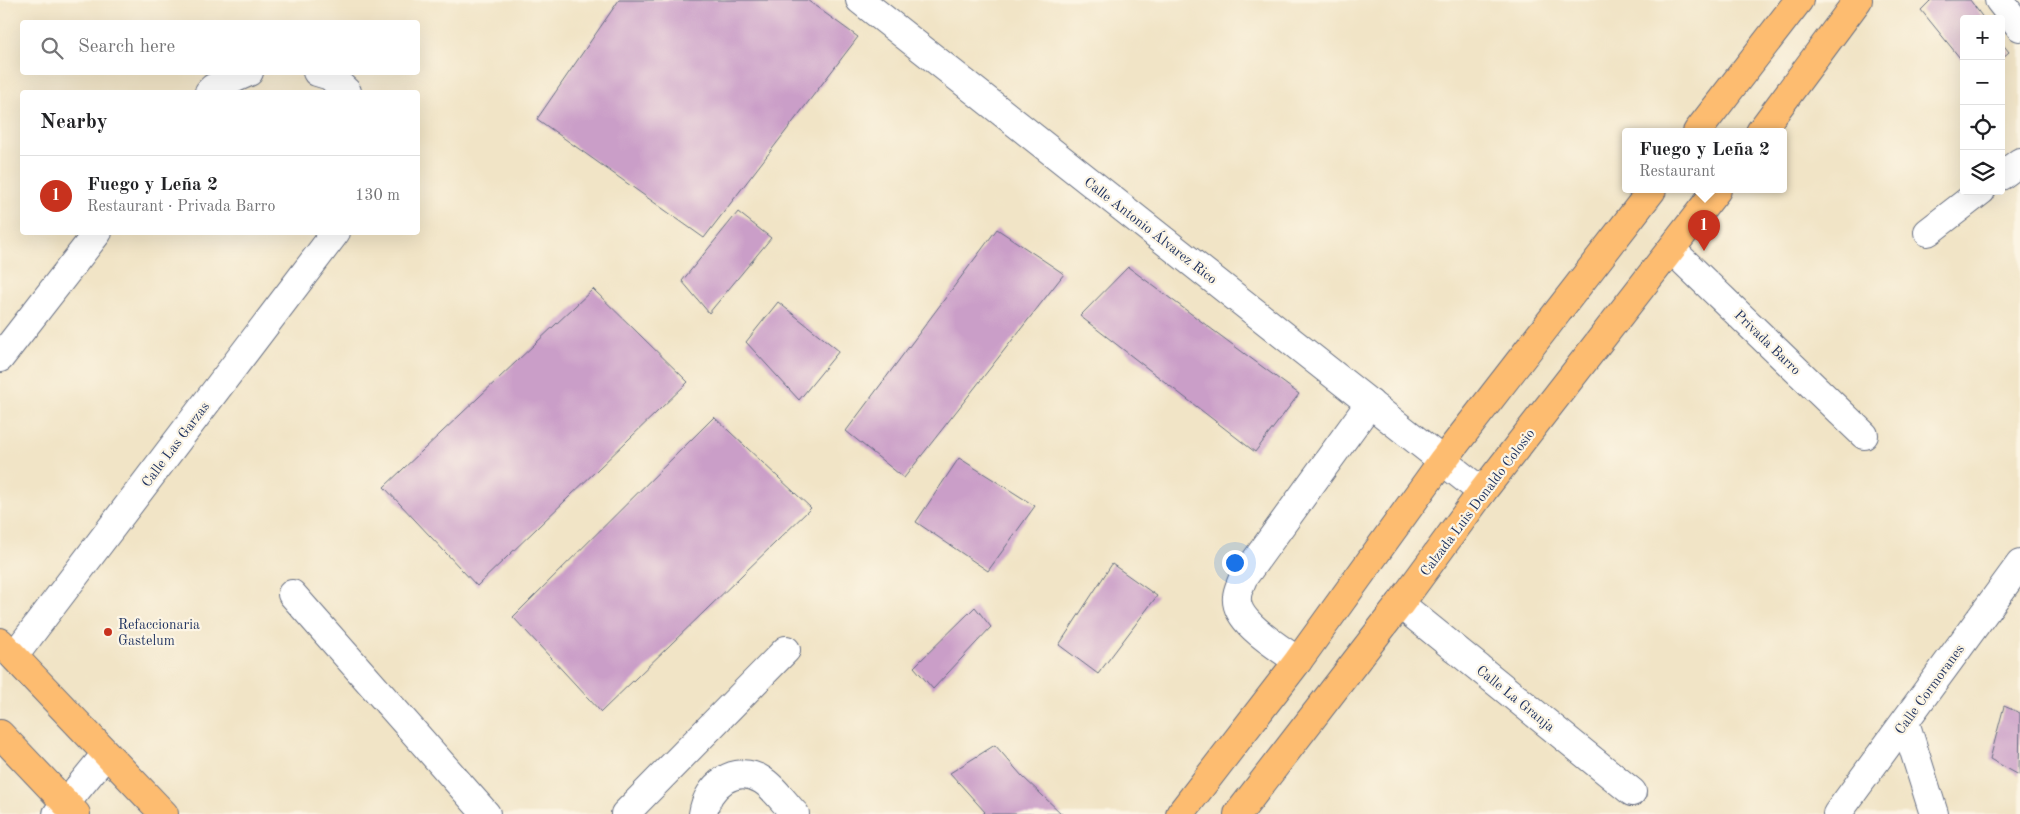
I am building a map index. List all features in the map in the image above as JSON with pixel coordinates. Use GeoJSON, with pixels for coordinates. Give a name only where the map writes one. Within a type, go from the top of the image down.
{"type":"FeatureCollection","features":[{"type":"Feature","properties":{"kind":"main road"},"geometry":{"type":"LineString","coordinates":[[1700,128],[1799,0]]}},
{"type":"Feature","properties":{"kind":"main road"},"geometry":{"type":"LineString","coordinates":[[1763,128],[1858,0]]}},
{"type":"Feature","properties":{"kind":"main road"},"geometry":{"type":"LineString","coordinates":[[1180,814],[1298,661],[1443,460],[1650,193]]}},
{"type":"Feature","properties":{"kind":"main road","name":"Calzada Luis Donaldo Colosio"},"geometry":{"type":"LineString","coordinates":[[1238,814],[1400,604],[1482,492],[1672,250],[1714,193]]}},
{"type":"Feature","properties":{"kind":"main road"},"geometry":{"type":"LineString","coordinates":[[7,649],[164,814]]}},
{"type":"Feature","properties":{"kind":"main road"},"geometry":{"type":"LineString","coordinates":[[0,734],[66,810]]}},
{"type":"Feature","properties":{"kind":"street","name":"Calle Antonio Álvarez Rico"},"geometry":{"type":"LineString","coordinates":[[860,0],[1482,492]]}},
{"type":"Feature","properties":{"kind":"street"},"geometry":{"type":"LineString","coordinates":[[1999,0],[2020,27]]}},
{"type":"Feature","properties":{"kind":"street"},"geometry":{"type":"LineString","coordinates":[[211,90],[242,75]]}},
{"type":"Feature","properties":{"kind":"street"},"geometry":{"type":"LineString","coordinates":[[327,75],[345,90]]}},
{"type":"Feature","properties":{"kind":"street"},"geometry":{"type":"LineString","coordinates":[[2005,173],[2020,162]]}},
{"type":"Feature","properties":{"kind":"street"},"geometry":{"type":"LineString","coordinates":[[1928,232],[1976,195]]}},
{"type":"Feature","properties":{"kind":"street"},"geometry":{"type":"LineString","coordinates":[[0,358],[96,235]]}},
{"type":"Feature","properties":{"kind":"street","name":"Calle Las Garzas"},"geometry":{"type":"LineString","coordinates":[[7,649],[334,235]]}},
{"type":"Feature","properties":{"kind":"street","name":"Privada Barro"},"geometry":{"type":"LineString","coordinates":[[1672,250],[1864,435]]}},
{"type":"Feature","properties":{"kind":"street"},"geometry":{"type":"LineString","coordinates":[[1298,661],[1252,627],[1241,614],[1236,598],[1243,578],[1370,402]]}},
{"type":"Feature","properties":{"kind":"street","name":"Calle Cormoranes"},"geometry":{"type":"LineString","coordinates":[[1837,814],[2020,564]]}},
{"type":"Feature","properties":{"kind":"street"},"geometry":{"type":"LineString","coordinates":[[292,594],[486,814]]}},
{"type":"Feature","properties":{"kind":"street","name":"Calle La Granja"},"geometry":{"type":"LineString","coordinates":[[1400,604],[1632,792]]}},
{"type":"Feature","properties":{"kind":"street"},"geometry":{"type":"LineString","coordinates":[[625,814],[786,650]]}},
{"type":"Feature","properties":{"kind":"street"},"geometry":{"type":"LineString","coordinates":[[1905,722],[1934,814]]}},
{"type":"Feature","properties":{"kind":"street"},"geometry":{"type":"LineString","coordinates":[[66,810],[106,754]]}},
{"type":"Feature","properties":{"kind":"street"},"geometry":{"type":"LineString","coordinates":[[703,814],[704,806],[714,788],[725,778],[740,772],[762,780],[795,814]]}},
{"type":"Feature","properties":{"kind":"building"},"geometry":{"type":"Polygon","coordinates":[[[619,0],[807,0],[858,37],[704,238],[537,119],[619,0]]]}},
{"type":"Feature","properties":{"kind":"building"},"geometry":{"type":"Polygon","coordinates":[[[1931,0],[1970,0],[1981,15],[1960,15],[1960,58],[1921,10],[1931,0]]]}},
{"type":"Feature","properties":{"kind":"building"},"geometry":{"type":"Polygon","coordinates":[[[2005,47],[2009,52],[2005,56],[2005,47]]]}},
{"type":"Feature","properties":{"kind":"building"},"geometry":{"type":"Polygon","coordinates":[[[738,212],[771,238],[709,313],[682,281],[738,212]]]}},
{"type":"Feature","properties":{"kind":"building"},"geometry":{"type":"Polygon","coordinates":[[[997,229],[1064,274],[904,478],[846,431],[997,229]]]}},
{"type":"Feature","properties":{"kind":"building"},"geometry":{"type":"Polygon","coordinates":[[[1128,267],[1299,394],[1255,452],[1080,316],[1128,267]]]}},
{"type":"Feature","properties":{"kind":"building"},"geometry":{"type":"Polygon","coordinates":[[[593,289],[688,382],[477,586],[384,487],[593,289]]]}},
{"type":"Feature","properties":{"kind":"building"},"geometry":{"type":"Polygon","coordinates":[[[778,302],[839,351],[799,400],[746,342],[778,302]]]}},
{"type":"Feature","properties":{"kind":"building"},"geometry":{"type":"Polygon","coordinates":[[[714,417],[811,508],[601,712],[513,617],[714,417]]]}},
{"type":"Feature","properties":{"kind":"building"},"geometry":{"type":"Polygon","coordinates":[[[959,458],[1035,506],[988,571],[916,522],[959,458]]]}},
{"type":"Feature","properties":{"kind":"building"},"geometry":{"type":"Polygon","coordinates":[[[1112,564],[1157,596],[1098,674],[1059,645],[1112,564]]]}},
{"type":"Feature","properties":{"kind":"building"},"geometry":{"type":"Polygon","coordinates":[[[975,607],[991,627],[933,689],[914,667],[975,607]]]}},
{"type":"Feature","properties":{"kind":"building"},"geometry":{"type":"Polygon","coordinates":[[[2004,706],[2020,713],[2019,775],[1990,759],[2004,706]]]}},
{"type":"Feature","properties":{"kind":"building"},"geometry":{"type":"Polygon","coordinates":[[[995,745],[1022,776],[1062,814],[983,814],[985,812],[950,773],[995,745]]]}},
{"type":"Feature","properties":{"kind":"place","name":"Fuego y Leña 2"},"geometry":{"type":"Point","coordinates":[1704,251]}},
{"type":"Feature","properties":{"kind":"place","name":"Refaccionaria Gastelum"},"geometry":{"type":"Point","coordinates":[108,632]}}]}
